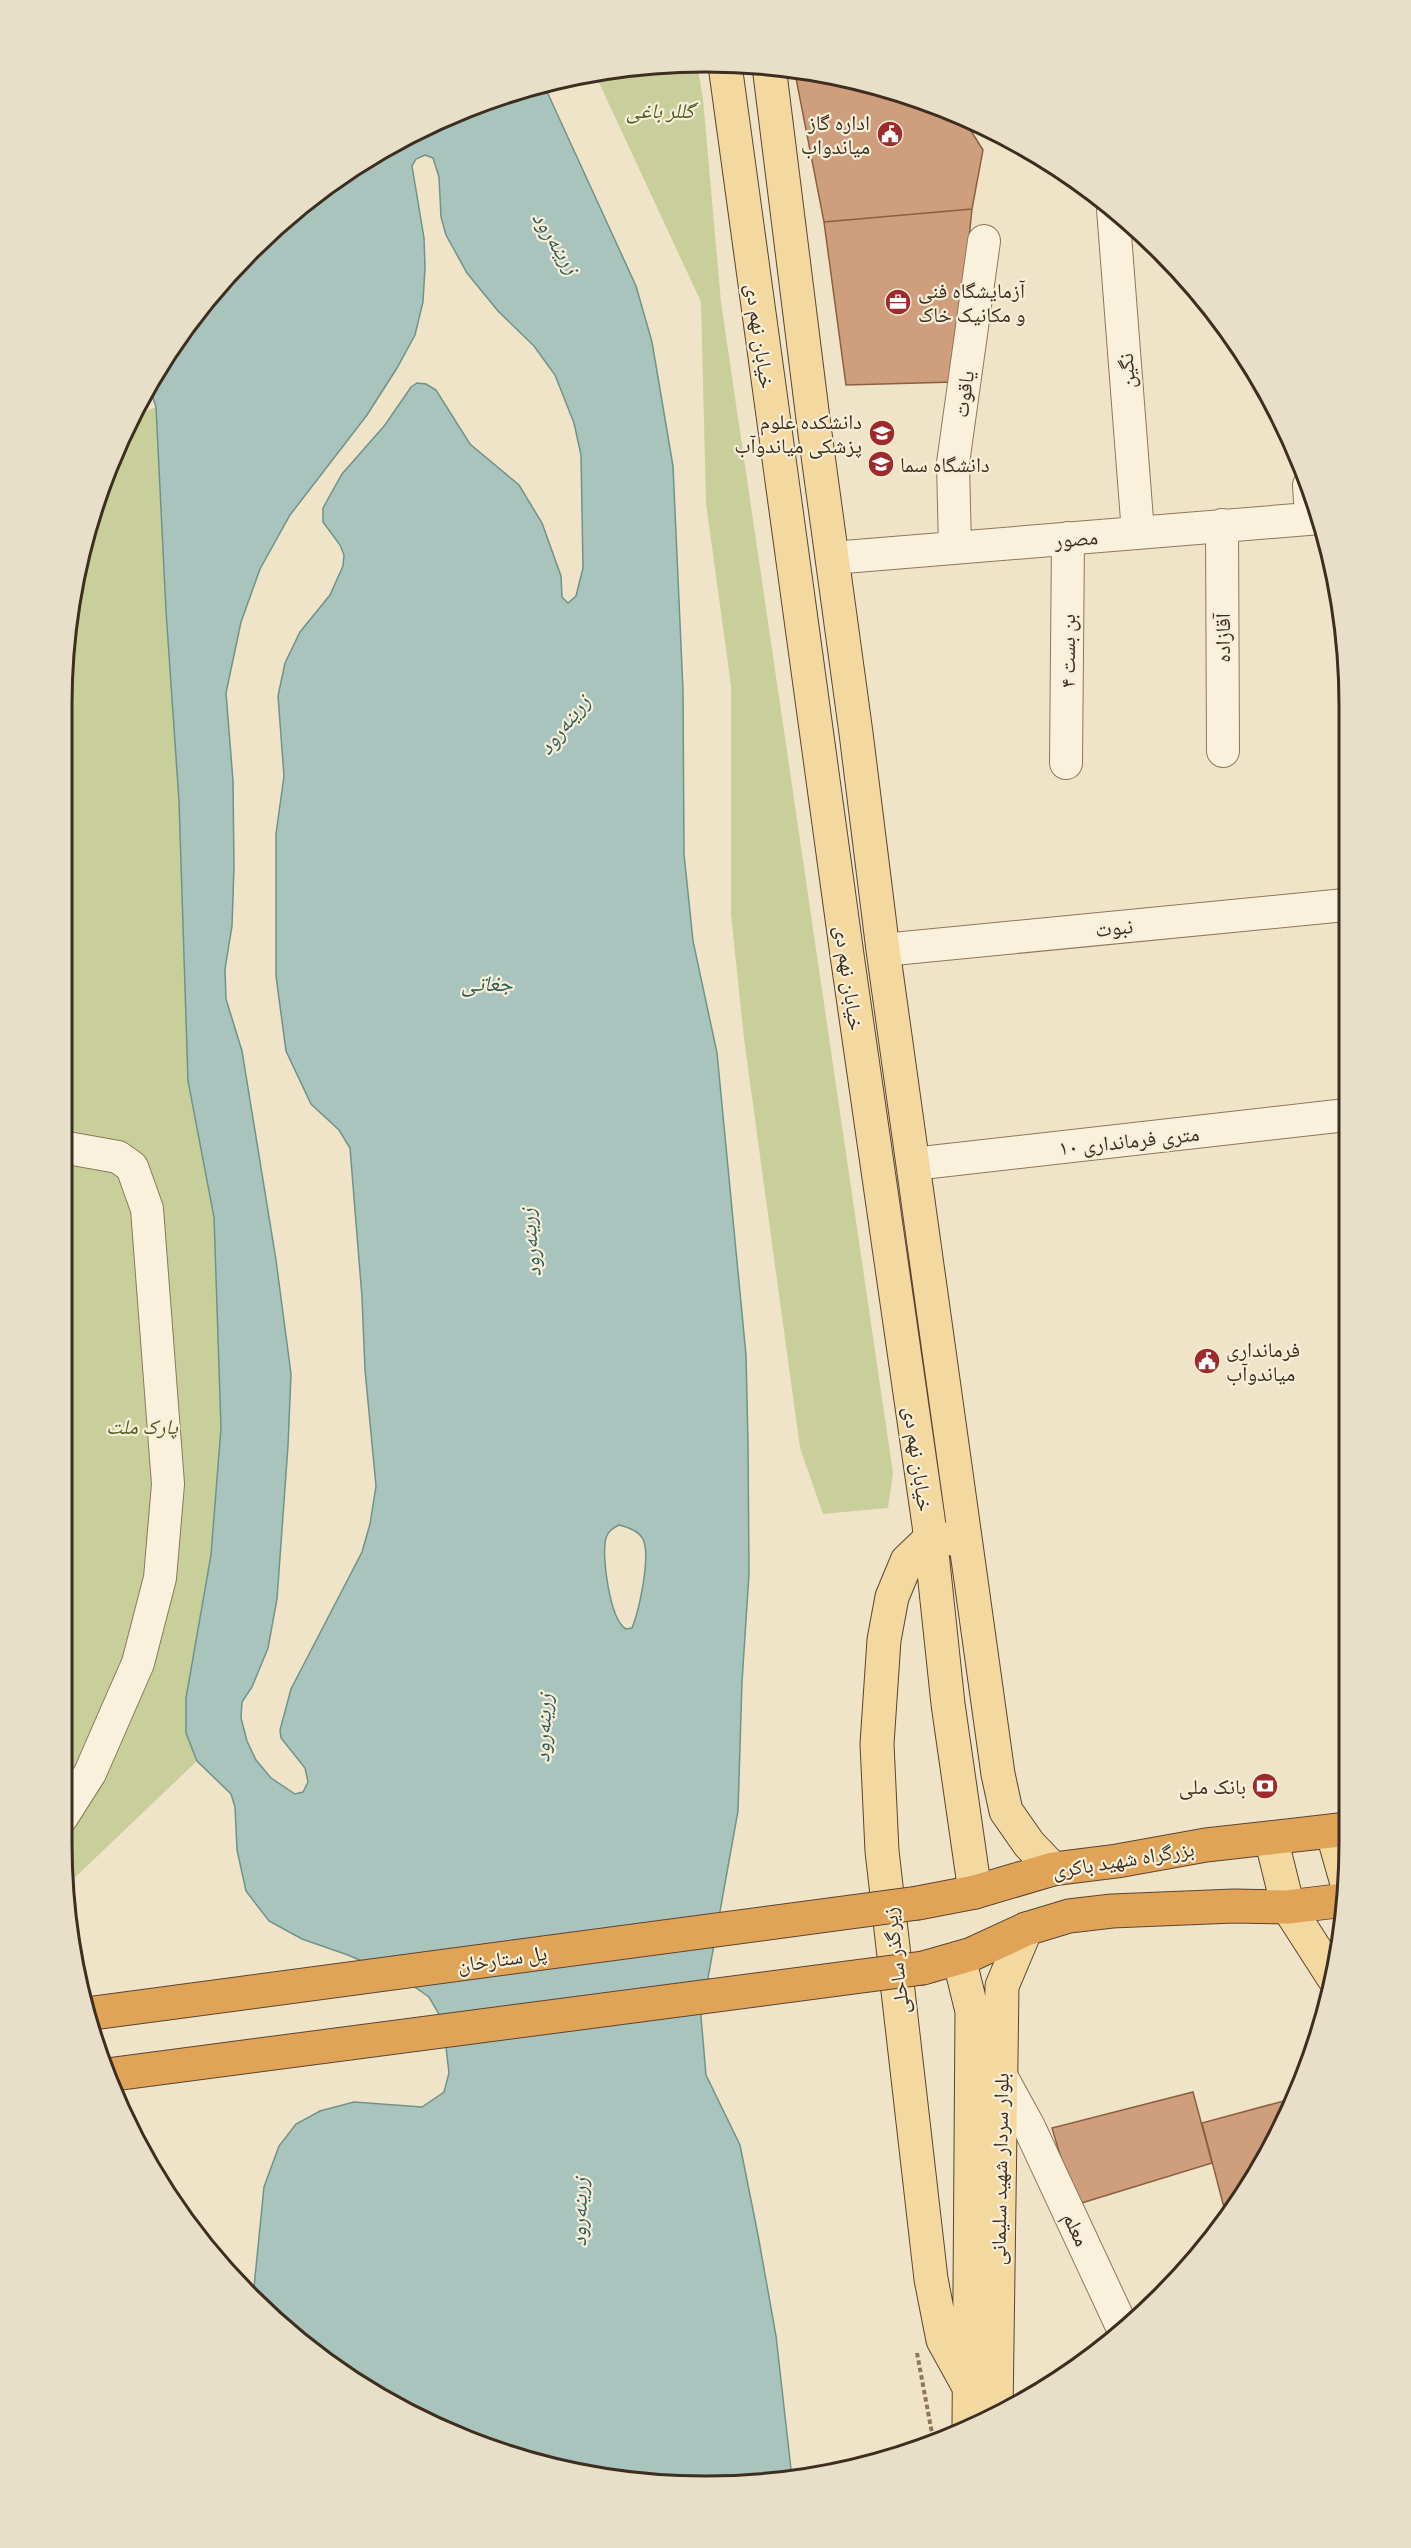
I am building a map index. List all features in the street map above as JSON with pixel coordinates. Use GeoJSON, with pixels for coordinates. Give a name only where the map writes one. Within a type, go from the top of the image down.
{"type":"FeatureCollection","features":[{"type":"Feature","properties":{"kind":"highway","name":"بزرگراه شهید باکری"},"geometry":{"type":"LineString","coordinates":[[918,1903],[975,1892],[1053,1869],[1339,1830]]}},
{"type":"Feature","properties":{"kind":"highway"},"geometry":{"type":"LineString","coordinates":[[116,2074],[923,1968],[959,1958],[1026,1929],[1069,1916],[1112,1911],[1234,1906],[1288,1907],[1336,1901]]}},
{"type":"Feature","properties":{"kind":"highway","name":"پل ستارخان"},"geometry":{"type":"LineString","coordinates":[[96,2013],[918,1903]]}},
{"type":"Feature","properties":{"kind":"main road","name":"خیابان نهم دی"},"geometry":{"type":"LineString","coordinates":[[726,72],[792,563],[930,1539],[948,1704],[975,1892]]}},
{"type":"Feature","properties":{"kind":"main road","name":"خیابان نهم دی"},"geometry":{"type":"LineString","coordinates":[[770,75],[883,950],[998,1774],[1006,1811],[1029,1844],[1053,1869]]}},
{"type":"Feature","properties":{"kind":"main road"},"geometry":{"type":"LineString","coordinates":[[792,563],[832,558]]}},
{"type":"Feature","properties":{"kind":"main road"},"geometry":{"type":"LineString","coordinates":[[930,1539],[966,1538]]}},
{"type":"Feature","properties":{"kind":"main road","name":"زیرگذر ساحلی"},"geometry":{"type":"LineString","coordinates":[[930,1539],[907,1561],[892,1597],[884,1640],[877,1744],[882,1851],[931,2279],[943,2340],[969,2387]]}},
{"type":"Feature","properties":{"kind":"main road"},"geometry":{"type":"LineString","coordinates":[[1271,1838],[1288,1907],[1327,1967]]}},
{"type":"Feature","properties":{"kind":"main road","name":"بلوار سردار شهید سلیمانی"},"geometry":{"type":"LineString","coordinates":[[969,2419],[969,2387],[985,2162],[1000,2074],[1002,1986],[1026,1929]]}},
{"type":"Feature","properties":{"kind":"main road","name":"بلوار سردار شهید سلیمانی"},"geometry":{"type":"LineString","coordinates":[[959,1958],[972,2011],[985,2162],[996,2406]]}},
{"type":"Feature","properties":{"kind":"street","name":"نگین"},"geometry":{"type":"LineString","coordinates":[[1114,222],[1138,533]]}},
{"type":"Feature","properties":{"kind":"street","name":"یاقوت"},"geometry":{"type":"LineString","coordinates":[[955,548],[953,463],[984,241]]}},
{"type":"Feature","properties":{"kind":"street","name":"مصور"},"geometry":{"type":"LineString","coordinates":[[832,558],[1310,518]]}},
{"type":"Feature","properties":{"kind":"street","name":"آقازاده"},"geometry":{"type":"LineString","coordinates":[[1222,525],[1223,751]]}},
{"type":"Feature","properties":{"kind":"street","name":"بن بست ۴"},"geometry":{"type":"LineString","coordinates":[[1066,763],[1068,538]]}},
{"type":"Feature","properties":{"kind":"street","name":"نبوت"},"geometry":{"type":"LineString","coordinates":[[883,950],[1339,905]]}},
{"type":"Feature","properties":{"kind":"street","name":"۱۰ متری فرمانداری"},"geometry":{"type":"LineString","coordinates":[[913,1164],[1339,1116]]}},
{"type":"Feature","properties":{"kind":"street"},"geometry":{"type":"LineString","coordinates":[[72,1148],[118,1157],[132,1167],[147,1209],[168,1485],[160,1578],[138,1663],[90,1773],[72,1801]]}},
{"type":"Feature","properties":{"kind":"street","name":"معلم"},"geometry":{"type":"LineString","coordinates":[[1000,2074],[1029,2127],[1120,2322]]}},
{"type":"Feature","properties":{"kind":"path"},"geometry":{"type":"LineString","coordinates":[[916,2348],[932,2434]]}},
{"type":"Feature","properties":{"kind":"green space","name":"گللر باغی"},"geometry":{"type":"Polygon","coordinates":[[[698,72],[703,99],[721,302],[893,1473],[888,1508],[823,1514],[800,1448],[744,1039],[731,914],[731,686],[706,503],[701,302],[598,81],[664,73],[698,72]]]}},
{"type":"Feature","properties":{"kind":"green space","name":"پارک ملت"},"geometry":{"type":"Polygon","coordinates":[[[156,407],[166,611],[179,801],[188,1081],[214,1217],[221,1428],[211,1555],[186,1733],[197,1761],[73,1879],[73,664],[84,582],[94,542],[120,463],[144,412],[156,407]]]}},
{"type":"Feature","properties":{"kind":"water","name":"جغاتی"},"geometry":{"type":"Polygon","coordinates":[[[547,93],[636,286],[652,342],[673,466],[683,690],[684,854],[693,941],[717,1053],[746,1355],[748,1443],[749,1574],[742,1682],[738,1811],[701,2017],[706,2075],[740,2145],[758,2235],[776,2336],[791,2470],[706,2476],[623,2471],[582,2464],[502,2442],[425,2411],[354,2369],[288,2319],[254,2286],[264,2187],[279,2146],[296,2124],[320,2111],[354,2102],[422,2107],[444,2092],[449,2073],[443,2021],[429,1997],[403,1979],[348,1955],[302,1939],[269,1921],[246,1891],[237,1850],[235,1807],[231,1794],[197,1761],[186,1733],[186,1698],[211,1555],[221,1428],[214,1217],[188,1081],[179,801],[166,611],[156,407],[153,397],[203,320],[258,258],[320,203],[389,157],[425,137],[463,120],[547,93]],[[425,155],[416,159],[412,166],[424,238],[425,268],[423,302],[415,335],[367,415],[290,515],[260,569],[241,622],[226,693],[233,781],[234,867],[232,926],[225,969],[226,999],[242,1051],[276,1260],[291,1374],[277,1599],[268,1648],[252,1687],[242,1702],[241,1718],[247,1741],[256,1760],[271,1778],[295,1794],[303,1792],[308,1782],[305,1768],[281,1738],[280,1730],[291,1689],[362,1552],[370,1524],[376,1486],[365,1370],[362,1297],[350,1148],[339,1130],[311,1104],[286,1051],[276,976],[276,834],[284,776],[278,696],[285,663],[300,632],[330,595],[343,566],[344,555],[340,545],[323,522],[323,508],[342,474],[385,425],[411,387],[417,383],[426,384],[436,390],[470,444],[519,485],[542,523],[561,576],[562,597],[568,603],[576,596],[583,568],[581,455],[574,423],[555,375],[534,346],[498,311],[467,273],[446,235],[441,217],[439,177],[433,158],[425,155]],[[619,1525],[611,1530],[605,1547],[611,1601],[615,1614],[626,1629],[632,1628],[638,1609],[646,1558],[643,1539],[629,1528],[619,1525]]]}},
{"type":"Feature","properties":{"kind":"building","name":"اداره گاز میاندواب"},"geometry":{"type":"Polygon","coordinates":[[[796,78],[869,94],[948,120],[971,130],[983,150],[972,209],[824,222],[796,78]]]}},
{"type":"Feature","properties":{"kind":"building","name":"آزمایشگاه فنی و مکانیک خاک"},"geometry":{"type":"Polygon","coordinates":[[[972,209],[954,382],[846,385],[824,222],[972,209]]]}},
{"type":"Feature","properties":{"kind":"building"},"geometry":{"type":"Polygon","coordinates":[[[1193,2092],[1212,2163],[1075,2205],[1052,2128],[1193,2092]]]}},
{"type":"Feature","properties":{"kind":"building"},"geometry":{"type":"Polygon","coordinates":[[[1284,2101],[1254,2159],[1224,2206],[1202,2123],[1284,2101]]]}},
{"type":"Feature","properties":{"kind":"place","name":"اداره گاز میاندواب"},"geometry":{"type":"Point","coordinates":[890,134]}},
{"type":"Feature","properties":{"kind":"place","name":"آزمایشگاه فنی و مکانیک خاک"},"geometry":{"type":"Point","coordinates":[898,302]}},
{"type":"Feature","properties":{"kind":"place","name":"دانشکده علوم پزشکی میاندوآب"},"geometry":{"type":"Point","coordinates":[882,433]}},
{"type":"Feature","properties":{"kind":"place","name":"دانشگاه سما"},"geometry":{"type":"Point","coordinates":[881,464]}},
{"type":"Feature","properties":{"kind":"place","name":"فرمانداری میاندوآب"},"geometry":{"type":"Point","coordinates":[1207,1361]}},
{"type":"Feature","properties":{"kind":"place","name":"بانک ملی"},"geometry":{"type":"Point","coordinates":[1265,1786]}},
{"type":"Feature","properties":{"kind":"water label","name":"زرینه‌رود"},"geometry":{"type":"Point","coordinates":[557,242]}},
{"type":"Feature","properties":{"kind":"water label","name":"زرینه‌رود"},"geometry":{"type":"Point","coordinates":[563,724]}},
{"type":"Feature","properties":{"kind":"water label","name":"زرینه‌رود"},"geometry":{"type":"Point","coordinates":[529,1243]}},
{"type":"Feature","properties":{"kind":"water label","name":"زرینه‌رود"},"geometry":{"type":"Point","coordinates":[542,1728]}},
{"type":"Feature","properties":{"kind":"water label","name":"زرینه‌رود"},"geometry":{"type":"Point","coordinates":[578,2212]}}]}
